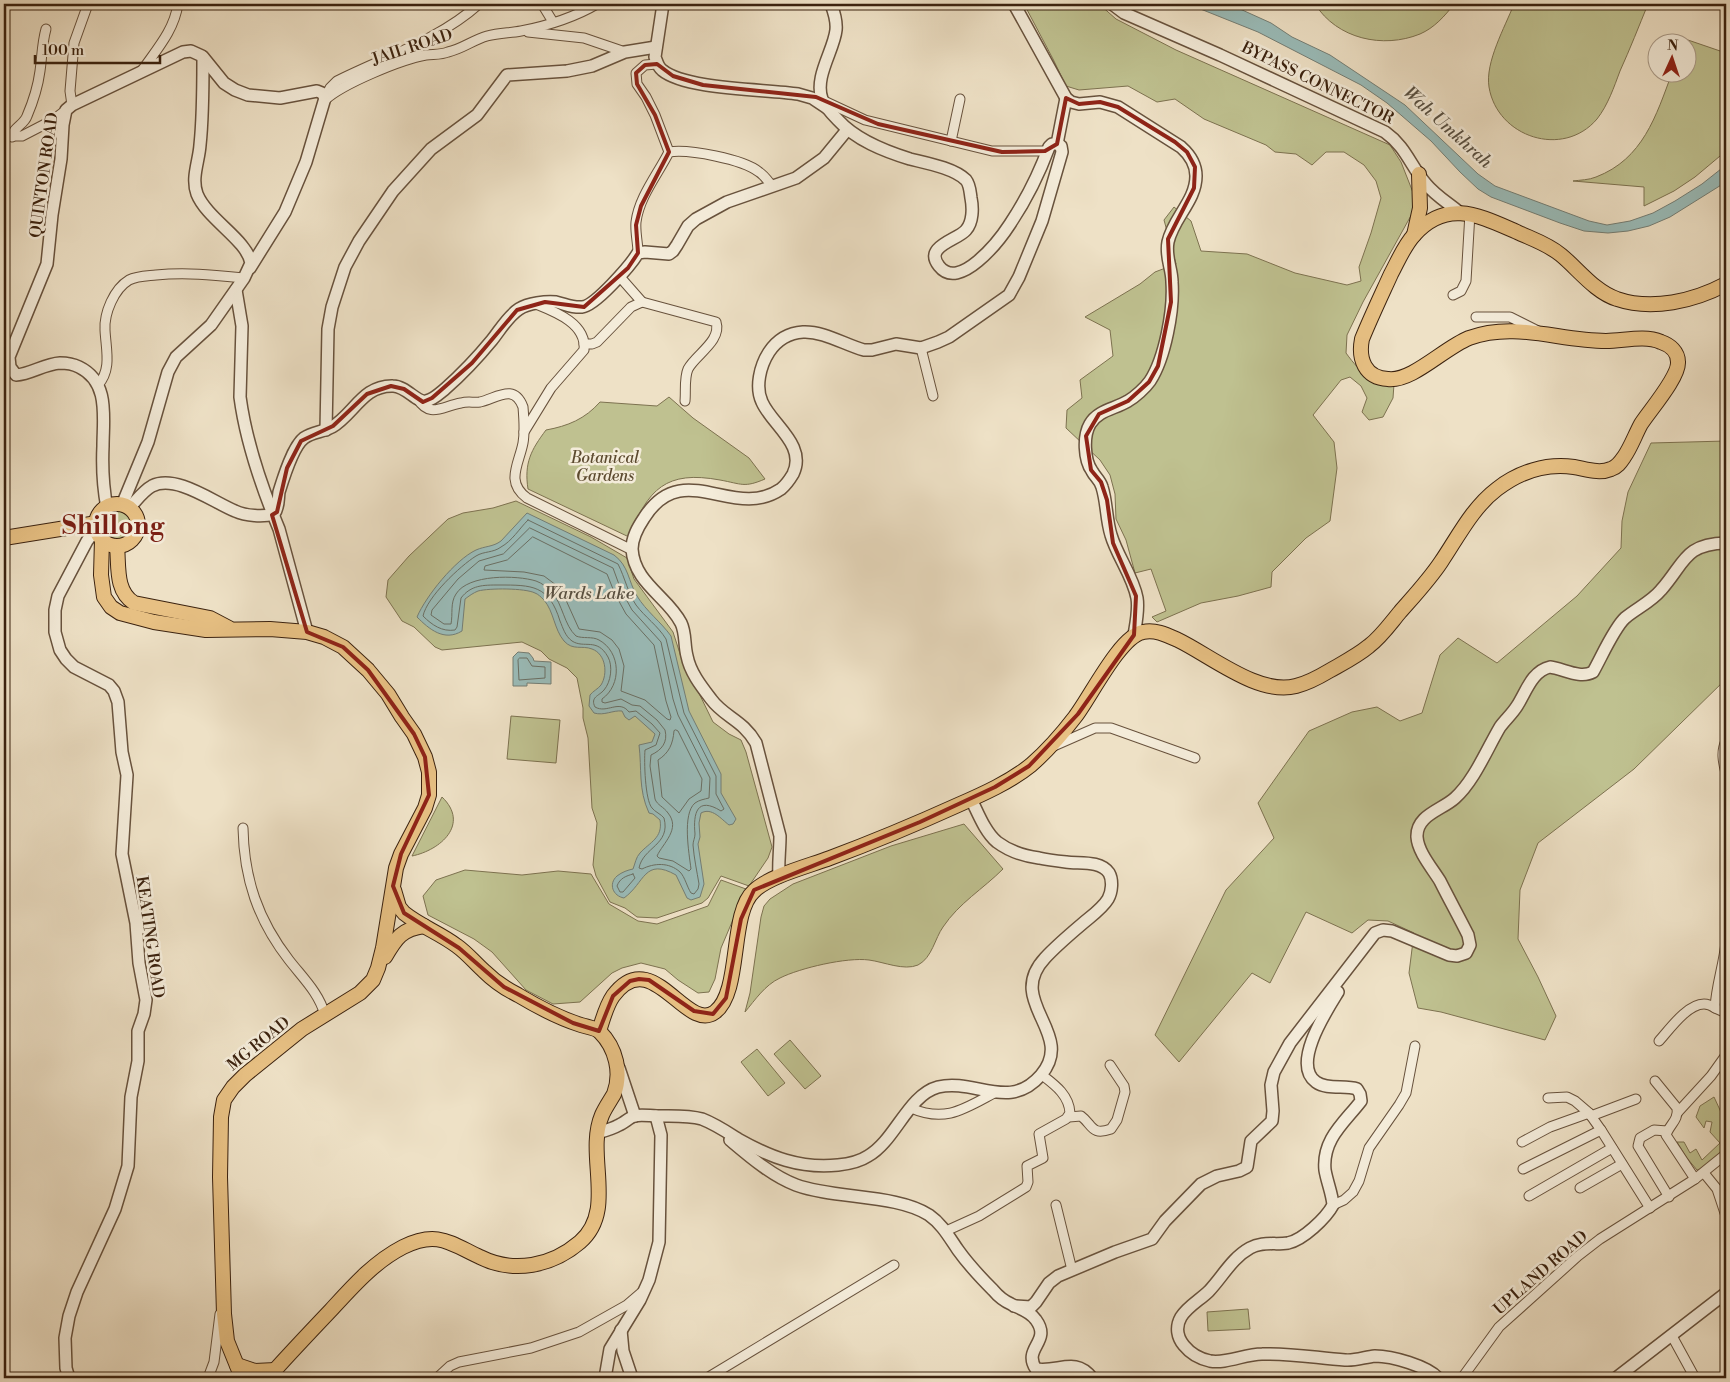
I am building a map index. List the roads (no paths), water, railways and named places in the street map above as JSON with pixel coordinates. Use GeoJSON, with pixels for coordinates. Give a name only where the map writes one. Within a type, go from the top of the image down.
{"type":"FeatureCollection","features":[{"type":"Feature","properties":{"kind":"main road"},"geometry":{"type":"LineString","coordinates":[[599,1030],[613,996],[630,981],[639,979],[649,980],[684,1006],[702,1015],[707,1016],[716,1012],[726,998],[741,919],[749,895],[754,890],[779,877],[873,842],[971,799],[996,787],[1029,766],[1078,714],[1107,669],[1127,641],[1134,635],[1141,632],[1158,632],[1259,683],[1285,688],[1298,686],[1312,681],[1354,657],[1380,637],[1436,570],[1476,510],[1501,486],[1524,473],[1540,468],[1557,465],[1598,472],[1607,471],[1622,461],[1642,422],[1677,370],[1678,357],[1663,342],[1642,338],[1604,341],[1539,332],[1497,331],[1466,339],[1409,375],[1400,378],[1391,380],[1373,375],[1367,369],[1360,356],[1362,340],[1398,261],[1414,235],[1420,208],[1419,174]]}},
{"type":"Feature","properties":{"kind":"main road"},"geometry":{"type":"LineString","coordinates":[[1414,235],[1437,218],[1447,214],[1464,213]]}},
{"type":"Feature","properties":{"kind":"main road","name":"BYPASS CONNECTOR"},"geometry":{"type":"LineString","coordinates":[[1464,213],[1485,218],[1546,245],[1559,253],[1614,299],[1654,305],[1704,294],[1726,284]]}},
{"type":"Feature","properties":{"kind":"main road"},"geometry":{"type":"LineString","coordinates":[[114,505],[126,507],[136,517],[138,523],[136,534],[128,543],[117,546],[106,543],[98,530],[101,513],[107,508],[114,505]]}},
{"type":"Feature","properties":{"kind":"main road"},"geometry":{"type":"LineString","coordinates":[[4,538],[98,530]]}},
{"type":"Feature","properties":{"kind":"main road","name":"MG ROAD"},"geometry":{"type":"LineString","coordinates":[[98,530],[102,587],[104,597],[111,607],[120,613],[132,617],[206,630],[230,628],[270,629],[307,632],[324,637],[343,647],[368,670],[388,694],[414,734],[425,757],[429,772],[429,796],[425,808],[401,854],[396,868],[385,940],[373,980],[367,988],[302,1029],[245,1075],[228,1092],[224,1100],[221,1117],[220,1177],[225,1333],[239,1372]]}},
{"type":"Feature","properties":{"kind":"main road"},"geometry":{"type":"LineString","coordinates":[[117,546],[119,581],[127,598],[134,603],[210,618],[230,628]]}},
{"type":"Feature","properties":{"kind":"main road"},"geometry":{"type":"LineString","coordinates":[[239,1372],[256,1371],[272,1374],[359,1280],[382,1260],[404,1246],[433,1238],[444,1240],[492,1262],[516,1267],[538,1264],[574,1247],[588,1234],[597,1214],[597,1133],[601,1117],[616,1089],[618,1072],[612,1049],[599,1030],[561,1018],[516,994],[485,973],[454,944],[404,913],[399,906],[393,886]]}},
{"type":"Feature","properties":{"kind":"main road"},"geometry":{"type":"LineString","coordinates":[[378,968],[396,939],[410,928],[424,926]]}},
{"type":"Feature","properties":{"kind":"street"},"geometry":{"type":"LineString","coordinates":[[8,137],[22,136],[53,120],[69,108],[74,43],[88,4]]}},
{"type":"Feature","properties":{"kind":"street"},"geometry":{"type":"LineString","coordinates":[[141,72],[169,32],[178,4]]}},
{"type":"Feature","properties":{"kind":"street"},"geometry":{"type":"LineString","coordinates":[[126,507],[148,442],[168,372],[176,357],[211,325],[245,277],[284,212],[306,162],[330,88],[337,81],[430,37],[455,23],[479,4]]}},
{"type":"Feature","properties":{"kind":"street"},"geometry":{"type":"LineString","coordinates":[[542,4],[553,22]]}},
{"type":"Feature","properties":{"kind":"street","name":"JAIL ROAD"},"geometry":{"type":"LineString","coordinates":[[325,99],[342,88],[404,61],[426,55],[450,52],[478,39],[521,31],[553,22],[597,4]]}},
{"type":"Feature","properties":{"kind":"street"},"geometry":{"type":"LineString","coordinates":[[664,4],[655,57],[657,64],[662,70],[674,76],[698,84],[798,94],[866,120],[1002,152],[1061,146],[1062,152],[1045,213],[1013,289],[1002,300],[949,337],[921,348],[896,344],[864,350],[814,333],[804,332],[781,339],[773,346],[766,357],[761,369],[758,390],[761,402],[769,415],[781,427],[795,452],[794,472],[789,480],[782,488],[771,494],[748,499],[723,496],[694,489],[670,493],[647,512],[634,534],[632,550],[636,565],[651,590],[673,612],[682,625],[687,659],[696,678],[716,705],[748,730],[756,743],[780,836],[779,877]]}},
{"type":"Feature","properties":{"kind":"street"},"geometry":{"type":"LineString","coordinates":[[831,4],[836,30],[821,80],[820,92],[825,104],[847,130],[874,146],[907,158],[932,164],[968,182],[972,204],[969,226],[964,233],[945,242],[938,248],[935,256],[937,264],[943,271],[951,274],[970,268],[991,249],[1009,226],[1030,191],[1052,147],[1066,98]]}},
{"type":"Feature","properties":{"kind":"street"},"geometry":{"type":"LineString","coordinates":[[1014,4],[1066,98],[1071,102],[1079,104],[1100,102],[1118,107],[1181,147],[1187,152],[1195,168],[1194,188],[1168,239],[1166,249],[1172,281],[1171,302],[1166,342],[1158,366],[1149,382],[1128,401],[1099,414],[1090,424],[1086,436],[1086,452],[1091,470],[1101,482],[1113,543],[1136,596],[1137,618],[1134,635]]}},
{"type":"Feature","properties":{"kind":"street","name":"BYPASS CONNECTOR"},"geometry":{"type":"LineString","coordinates":[[1112,4],[1124,13],[1220,55],[1385,132],[1403,148],[1419,174],[1435,193],[1464,213]]}},
{"type":"Feature","properties":{"kind":"street"},"geometry":{"type":"LineString","coordinates":[[8,137],[25,121],[32,103],[40,76],[41,52],[46,29]]}},
{"type":"Feature","properties":{"kind":"street"},"geometry":{"type":"LineString","coordinates":[[521,31],[584,38],[625,52]]}},
{"type":"Feature","properties":{"kind":"street"},"geometry":{"type":"LineString","coordinates":[[326,430],[328,329],[332,307],[345,267],[359,241],[393,192],[431,149],[476,115],[507,75],[567,71],[592,66],[625,52],[656,47]]}},
{"type":"Feature","properties":{"kind":"street","name":"QUINTON ROAD"},"geometry":{"type":"LineString","coordinates":[[107,508],[103,480],[104,404],[98,386],[85,370],[72,364],[60,363],[16,376],[12,373],[9,357],[47,264],[52,215],[61,159],[62,133],[69,108],[183,52],[191,51],[202,56]]}},
{"type":"Feature","properties":{"kind":"street"},"geometry":{"type":"LineString","coordinates":[[202,56],[224,83],[248,95],[275,98],[317,90],[321,92],[325,99]]}},
{"type":"Feature","properties":{"kind":"street"},"geometry":{"type":"LineString","coordinates":[[202,56],[202,118],[200,147],[194,181],[196,192],[204,205],[246,250],[251,263],[245,277]]}},
{"type":"Feature","properties":{"kind":"street"},"geometry":{"type":"LineString","coordinates":[[416,398],[426,401],[438,395],[472,363],[517,310],[527,305],[555,302],[584,307],[596,300],[620,277],[638,253],[637,216],[647,192],[669,152],[655,115],[637,84],[636,78],[636,73],[645,65],[657,64]]}},
{"type":"Feature","properties":{"kind":"street"},"geometry":{"type":"LineString","coordinates":[[951,141],[960,99]]}},
{"type":"Feature","properties":{"kind":"street"},"geometry":{"type":"LineString","coordinates":[[638,253],[670,254],[688,226],[696,219],[727,202],[772,186],[778,186],[796,178],[818,163],[847,130]]}},
{"type":"Feature","properties":{"kind":"street"},"geometry":{"type":"LineString","coordinates":[[669,152],[684,151],[721,156],[740,162],[759,172],[772,186]]}},
{"type":"Feature","properties":{"kind":"street"},"geometry":{"type":"LineString","coordinates":[[1453,295],[1461,291],[1466,281],[1464,213]]}},
{"type":"Feature","properties":{"kind":"street"},"geometry":{"type":"LineString","coordinates":[[98,386],[104,378],[108,362],[105,323],[108,308],[120,287],[140,276],[180,273],[245,277]]}},
{"type":"Feature","properties":{"kind":"street"},"geometry":{"type":"LineString","coordinates":[[620,277],[642,302]]}},
{"type":"Feature","properties":{"kind":"street"},"geometry":{"type":"LineString","coordinates":[[236,290],[242,326],[241,406],[249,441],[272,514],[279,529],[307,632]]}},
{"type":"Feature","properties":{"kind":"street"},"geometry":{"type":"LineString","coordinates":[[584,344],[597,342],[631,307],[642,302],[666,307],[714,322],[717,324],[711,342],[689,368],[686,377],[685,401]]}},
{"type":"Feature","properties":{"kind":"street"},"geometry":{"type":"LineString","coordinates":[[524,432],[560,375],[584,350],[582,336],[569,321],[536,304]]}},
{"type":"Feature","properties":{"kind":"street"},"geometry":{"type":"LineString","coordinates":[[1476,318],[1510,317],[1539,332]]}},
{"type":"Feature","properties":{"kind":"street"},"geometry":{"type":"LineString","coordinates":[[921,348],[933,396]]}},
{"type":"Feature","properties":{"kind":"street"},"geometry":{"type":"LineString","coordinates":[[126,507],[149,488],[167,484],[188,488],[242,513],[272,514],[277,511],[279,493],[297,446],[304,438],[333,426],[367,394],[380,387],[399,386],[410,392],[422,407],[432,410],[461,403],[482,402],[505,393],[511,394],[521,402],[523,407],[524,432],[515,478],[522,494],[632,550]]}},
{"type":"Feature","properties":{"kind":"street","name":"KEATING ROAD"},"geometry":{"type":"LineString","coordinates":[[68,1378],[65,1338],[69,1316],[77,1292],[115,1208],[128,1166],[131,1097],[138,1061],[138,1031],[144,1014],[146,1000],[138,963],[136,923],[122,854],[126,775],[118,702],[114,691],[108,685],[74,666],[66,659],[60,650],[55,632],[55,610],[58,596],[87,541],[98,530]]}},
{"type":"Feature","properties":{"kind":"street"},"geometry":{"type":"LineString","coordinates":[[1014,1306],[1030,1307],[1052,1280],[1115,1252],[1152,1240],[1165,1221],[1201,1184],[1217,1176],[1239,1171],[1247,1167],[1250,1141],[1272,1121],[1273,1111],[1270,1085],[1280,1060],[1296,1034],[1372,936],[1383,930],[1397,933],[1449,955],[1456,956],[1466,953],[1470,945],[1468,935],[1439,879],[1418,844],[1417,832],[1420,823],[1455,798],[1465,788],[1502,725],[1515,709],[1536,675],[1550,667],[1581,675],[1593,672],[1621,622],[1649,602],[1661,590],[1685,558],[1706,544],[1726,543]]}},
{"type":"Feature","properties":{"kind":"street"},"geometry":{"type":"LineString","coordinates":[[1048,748],[1095,728],[1104,727],[1194,758]]}},
{"type":"Feature","properties":{"kind":"street"},"geometry":{"type":"LineString","coordinates":[[1726,741],[1723,757],[1726,773]]}},
{"type":"Feature","properties":{"kind":"street"},"geometry":{"type":"LineString","coordinates":[[597,1133],[619,1125],[635,1116],[696,1118],[714,1125],[769,1156],[795,1163],[820,1166],[850,1164],[868,1157],[883,1145],[911,1108],[923,1095],[934,1088],[958,1085],[1007,1094],[1020,1091],[1042,1075],[1052,1050],[1050,1037],[1033,1000],[1032,978],[1042,961],[1061,942],[1098,911],[1108,899],[1111,881],[1109,873],[1102,867],[1090,863],[1067,862],[1022,855],[1007,848],[996,841],[971,799]]}},
{"type":"Feature","properties":{"kind":"street"},"geometry":{"type":"LineString","coordinates":[[243,828],[244,859],[248,879],[262,916],[288,959],[317,994],[325,1014]]}},
{"type":"Feature","properties":{"kind":"street"},"geometry":{"type":"LineString","coordinates":[[1716,1008],[1722,990],[1726,942]]}},
{"type":"Feature","properties":{"kind":"street"},"geometry":{"type":"LineString","coordinates":[[1333,1205],[1325,1170],[1328,1149],[1332,1136],[1342,1121],[1361,1101],[1360,1094],[1357,1089],[1352,1087],[1327,1086],[1316,1082],[1311,1077],[1307,1058],[1309,1048],[1345,979],[1350,965]]}},
{"type":"Feature","properties":{"kind":"street"},"geometry":{"type":"LineString","coordinates":[[1659,1041],[1692,1008],[1705,1004],[1726,1013]]}},
{"type":"Feature","properties":{"kind":"street"},"geometry":{"type":"LineString","coordinates":[[1415,1046],[1406,1093],[1369,1148],[1359,1181],[1353,1192],[1344,1200],[1333,1205],[1329,1213],[1306,1234],[1290,1243],[1259,1244],[1251,1247],[1233,1262],[1209,1291],[1182,1317],[1178,1325],[1180,1338],[1183,1345],[1189,1351],[1200,1357],[1217,1361],[1260,1354],[1348,1360],[1383,1356],[1422,1368],[1438,1378]]}},
{"type":"Feature","properties":{"kind":"street"},"geometry":{"type":"LineString","coordinates":[[1695,1179],[1668,1138],[1667,1131],[1677,1117],[1678,1112],[1711,1076],[1726,1055]]}},
{"type":"Feature","properties":{"kind":"street"},"geometry":{"type":"LineString","coordinates":[[616,1062],[635,1116]]}},
{"type":"Feature","properties":{"kind":"street"},"geometry":{"type":"LineString","coordinates":[[946,1231],[979,1216],[1026,1187],[1028,1182],[1027,1166],[1043,1158],[1039,1134],[1069,1117],[1082,1116],[1097,1131],[1111,1129],[1115,1125],[1125,1092],[1124,1086],[1110,1065]]}},
{"type":"Feature","properties":{"kind":"street"},"geometry":{"type":"LineString","coordinates":[[1042,1075],[1064,1094],[1070,1108],[1069,1117]]}},
{"type":"Feature","properties":{"kind":"street"},"geometry":{"type":"LineString","coordinates":[[1655,1081],[1675,1105],[1678,1112]]}},
{"type":"Feature","properties":{"kind":"street"},"geometry":{"type":"LineString","coordinates":[[911,1108],[923,1113],[945,1115],[956,1113],[994,1093]]}},
{"type":"Feature","properties":{"kind":"street"},"geometry":{"type":"LineString","coordinates":[[1548,1098],[1567,1097],[1575,1101],[1590,1115],[1650,1208]]}},
{"type":"Feature","properties":{"kind":"street"},"geometry":{"type":"LineString","coordinates":[[1522,1142],[1550,1127],[1636,1099]]}},
{"type":"Feature","properties":{"kind":"street"},"geometry":{"type":"LineString","coordinates":[[605,1378],[610,1349],[649,1280],[659,1242],[661,1135],[656,1116]]}},
{"type":"Feature","properties":{"kind":"street"},"geometry":{"type":"LineString","coordinates":[[714,1125],[752,1158],[789,1182],[806,1188],[907,1206],[928,1215],[946,1231],[958,1250],[993,1291],[1014,1306],[1033,1316],[1041,1328],[1042,1336],[1033,1350],[1032,1363],[1036,1369],[1046,1371],[1073,1366],[1087,1371],[1092,1378]]}},
{"type":"Feature","properties":{"kind":"street"},"geometry":{"type":"LineString","coordinates":[[1523,1169],[1601,1130]]}},
{"type":"Feature","properties":{"kind":"street"},"geometry":{"type":"LineString","coordinates":[[1667,1131],[1654,1130],[1640,1138],[1638,1146],[1669,1197]]}},
{"type":"Feature","properties":{"kind":"street"},"geometry":{"type":"LineString","coordinates":[[1529,1196],[1612,1148]]}},
{"type":"Feature","properties":{"kind":"street","name":"UPLAND ROAD"},"geometry":{"type":"LineString","coordinates":[[1462,1378],[1499,1328],[1578,1256],[1600,1239],[1669,1197],[1704,1173],[1726,1154]]}},
{"type":"Feature","properties":{"kind":"street"},"geometry":{"type":"LineString","coordinates":[[1580,1188],[1622,1164]]}},
{"type":"Feature","properties":{"kind":"street"},"geometry":{"type":"LineString","coordinates":[[1704,1173],[1717,1189],[1726,1216]]}},
{"type":"Feature","properties":{"kind":"street"},"geometry":{"type":"LineString","coordinates":[[1056,1205],[1072,1270]]}},
{"type":"Feature","properties":{"kind":"street"},"geometry":{"type":"LineString","coordinates":[[707,1378],[894,1265]]}},
{"type":"Feature","properties":{"kind":"street"},"geometry":{"type":"LineString","coordinates":[[437,1378],[450,1366],[459,1362],[531,1348],[579,1332],[627,1305],[639,1296],[649,1280]]}},
{"type":"Feature","properties":{"kind":"street"},"geometry":{"type":"LineString","coordinates":[[208,1378],[214,1362],[223,1286]]}},
{"type":"Feature","properties":{"kind":"street"},"geometry":{"type":"LineString","coordinates":[[1616,1378],[1726,1293]]}},
{"type":"Feature","properties":{"kind":"street"},"geometry":{"type":"LineString","coordinates":[[621,1330],[626,1363],[632,1378]]}},
{"type":"Feature","properties":{"kind":"street"},"geometry":{"type":"LineString","coordinates":[[1672,1336],[1695,1378]]}},
{"type":"Feature","properties":{"kind":"street"},"geometry":{"type":"LineString","coordinates":[[626,1363],[641,1378]]}},
{"type":"Feature","properties":{"kind":"water"},"geometry":{"type":"Polygon","coordinates":[[[1188,4],[1224,4],[1271,23],[1292,37],[1330,55],[1405,105],[1478,174],[1495,186],[1589,221],[1607,225],[1630,221],[1653,213],[1702,184],[1726,165],[1726,182],[1670,217],[1649,226],[1608,233],[1584,231],[1491,197],[1478,189],[1431,141],[1387,103],[1361,85],[1258,32],[1188,4]]]}},
{"type":"Feature","properties":{"kind":"water","name":"Wards Lake"},"geometry":{"type":"Polygon","coordinates":[[[527,513],[619,559],[641,601],[671,636],[689,711],[721,774],[721,793],[736,819],[733,824],[729,825],[713,813],[701,813],[698,844],[704,884],[700,897],[691,900],[687,898],[676,875],[657,869],[651,870],[646,874],[624,898],[617,895],[613,889],[614,879],[621,873],[633,869],[639,855],[655,839],[660,831],[660,820],[649,813],[643,796],[639,745],[652,742],[655,734],[635,716],[629,720],[622,711],[594,713],[589,706],[590,695],[601,685],[605,675],[603,660],[597,652],[592,649],[574,647],[567,644],[558,631],[544,600],[536,593],[530,591],[498,589],[478,591],[465,599],[462,631],[455,634],[443,635],[437,633],[417,617],[434,589],[450,570],[476,550],[501,541],[527,513]]]}},
{"type":"Feature","properties":{"kind":"water"},"geometry":{"type":"Polygon","coordinates":[[[518,652],[529,653],[534,661],[551,662],[551,684],[527,683],[527,686],[513,686],[513,657],[518,652]]]}},
{"type":"Feature","properties":{"kind":"district","name":"Shillong"},"geometry":{"type":"Point","coordinates":[113,525]}},
{"type":"Feature","properties":{"kind":"water label","name":"Wah Umkhrah"},"geometry":{"type":"Point","coordinates":[1448,127]}},
{"type":"Feature","properties":{"kind":"park label","name":"Botanical Gardens"},"geometry":{"type":"Point","coordinates":[605,466]}}]}
